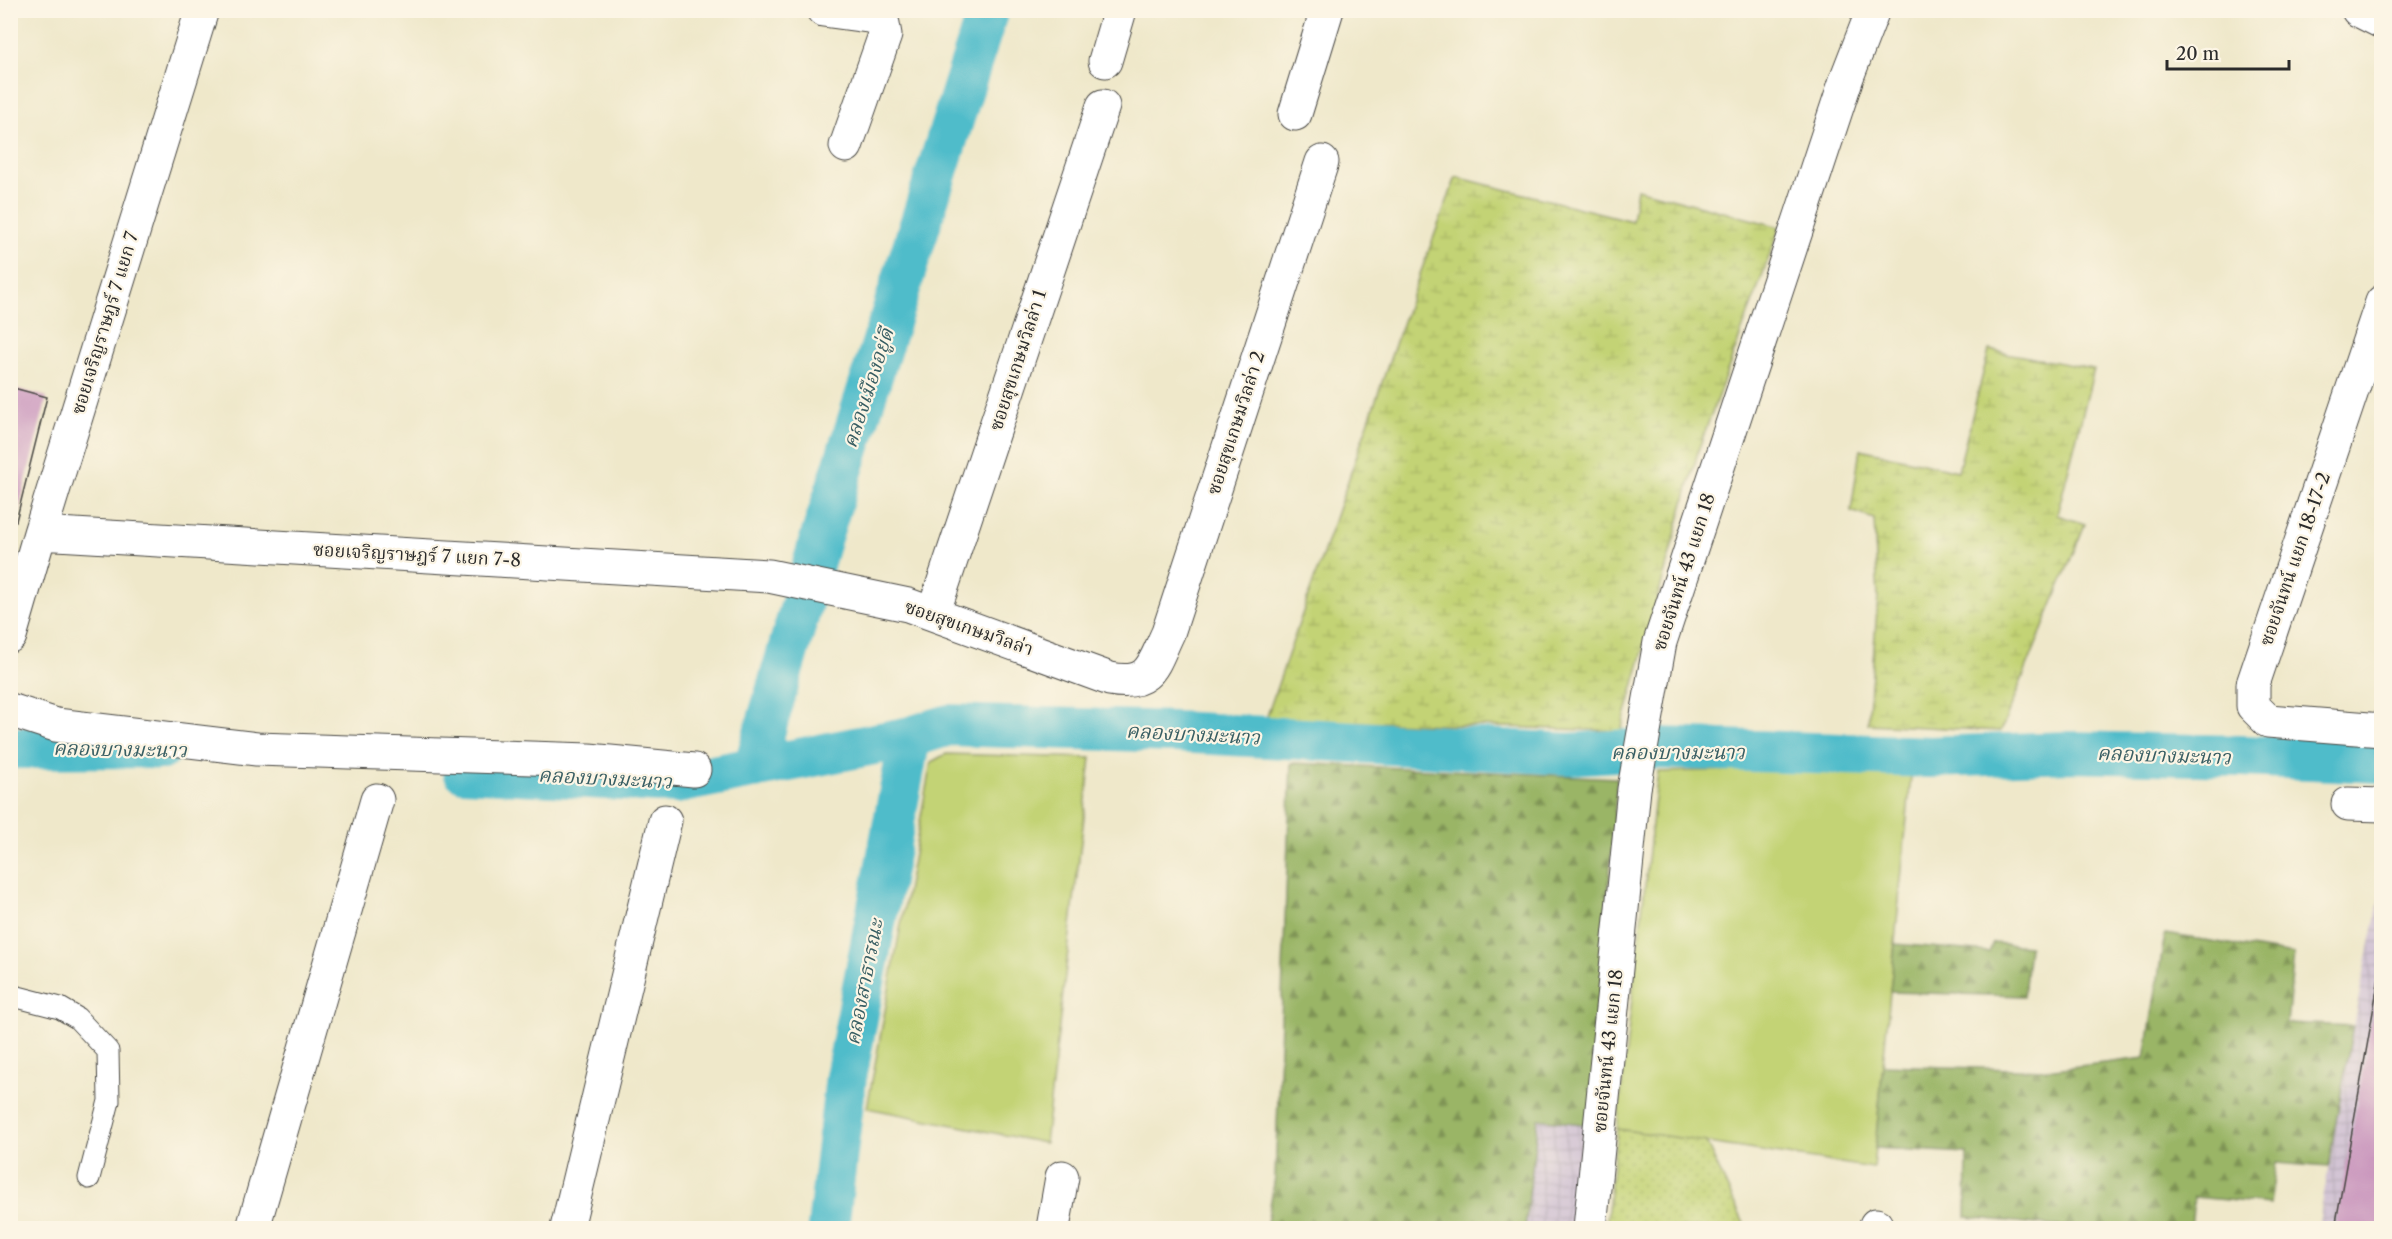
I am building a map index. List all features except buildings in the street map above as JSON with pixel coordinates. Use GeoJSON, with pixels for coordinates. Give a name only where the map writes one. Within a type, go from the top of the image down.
{"type":"FeatureCollection","features":[{"type":"Feature","properties":{"kind":"street","name":"ซอยเจริญราษฎร์ 7 แยก 7"},"geometry":{"type":"LineString","coordinates":[[10,636],[202,10]]}},
{"type":"Feature","properties":{"kind":"street"},"geometry":{"type":"LineString","coordinates":[[823,10],[875,17],[883,24],[885,35],[846,146]]}},
{"type":"Feature","properties":{"kind":"street"},"geometry":{"type":"LineString","coordinates":[[1105,61],[1120,10]]}},
{"type":"Feature","properties":{"kind":"street"},"geometry":{"type":"LineString","coordinates":[[1295,114],[1327,10]]}},
{"type":"Feature","properties":{"kind":"street","name":"ซอยจันทน์ 43 แยก 18"},"geometry":{"type":"LineString","coordinates":[[1590,1228],[1634,789],[1660,642],[1847,77],[1873,10]]}},
{"type":"Feature","properties":{"kind":"street"},"geometry":{"type":"LineString","coordinates":[[2358,10],[2382,22]]}},
{"type":"Feature","properties":{"kind":"street","name":"ซอยสุขเกษมวิลล่า 1"},"geometry":{"type":"LineString","coordinates":[[933,614],[1103,106]]}},
{"type":"Feature","properties":{"kind":"street","name":"ซอยสุขเกษมวิลล่า 2"},"geometry":{"type":"LineString","coordinates":[[1141,680],[1151,666],[1167,633],[1322,162]]}},
{"type":"Feature","properties":{"kind":"street","name":"ซอยจันทน์ แยก 18-17-2"},"geometry":{"type":"LineString","coordinates":[[2372,729],[2268,721],[2253,706],[2253,684],[2382,302]]}},
{"type":"Feature","properties":{"kind":"street","name":"ซอยเจริญราษฎร์ 7 แยก 7-8"},"geometry":{"type":"LineString","coordinates":[[40,533],[769,576],[794,582]]}},
{"type":"Feature","properties":{"kind":"street","name":"ซอยสุขเกษมวิลล่า"},"geometry":{"type":"LineString","coordinates":[[794,582],[908,605],[1110,679],[1127,683],[1141,680]]}},
{"type":"Feature","properties":{"kind":"street"},"geometry":{"type":"LineString","coordinates":[[10,710],[56,725],[256,749],[589,760],[694,770]]}},
{"type":"Feature","properties":{"kind":"street"},"geometry":{"type":"LineString","coordinates":[[253,1228],[377,800]]}},
{"type":"Feature","properties":{"kind":"street"},"geometry":{"type":"LineString","coordinates":[[2348,804],[2382,805]]}},
{"type":"Feature","properties":{"kind":"street"},"geometry":{"type":"LineString","coordinates":[[567,1228],[664,821]]}},
{"type":"Feature","properties":{"kind":"street"},"geometry":{"type":"LineString","coordinates":[[1053,1228],[1062,1177]]}},
{"type":"Feature","properties":{"kind":"lane"},"geometry":{"type":"LineString","coordinates":[[10,995],[60,1008],[77,1018],[108,1051],[109,1101],[89,1178]]}},
{"type":"Feature","properties":{"kind":"shaded area"},"geometry":{"type":"Polygon","coordinates":[[[2381,890],[2381,1228],[2318,1228],[2353,1026],[2381,890]]]}},
{"type":"Feature","properties":{"kind":"shaded area"},"geometry":{"type":"Polygon","coordinates":[[[1538,1119],[1591,1125],[1579,1228],[1525,1228],[1538,1119]]]}},
{"type":"Feature","properties":{"kind":"green space"},"geometry":{"type":"Polygon","coordinates":[[[1456,177],[1632,221],[1637,189],[1780,227],[1699,448],[1621,731],[1266,719],[1410,301],[1456,177]]]}},
{"type":"Feature","properties":{"kind":"green space"},"geometry":{"type":"Polygon","coordinates":[[[1989,350],[2094,369],[2057,515],[2085,524],[2001,731],[1868,724],[1878,597],[1874,519],[1851,511],[1860,449],[1958,471],[1989,350]]]}},
{"type":"Feature","properties":{"kind":"green space"},"geometry":{"type":"Polygon","coordinates":[[[946,754],[1091,758],[1045,1143],[867,1108],[931,762],[946,754]]]}},
{"type":"Feature","properties":{"kind":"green space"},"geometry":{"type":"Polygon","coordinates":[[[1291,763],[1617,778],[1591,1125],[1538,1119],[1525,1228],[1266,1228],[1275,1178],[1291,763]]]}},
{"type":"Feature","properties":{"kind":"green space"},"geometry":{"type":"Polygon","coordinates":[[[1912,766],[1873,1168],[1617,1129],[1658,772],[1912,766]]]}},
{"type":"Feature","properties":{"kind":"green space"},"geometry":{"type":"Polygon","coordinates":[[[2165,934],[2294,954],[2287,1023],[2353,1026],[2328,1167],[2276,1163],[2270,1204],[2194,1197],[2191,1228],[2076,1228],[1966,1217],[1967,1153],[1875,1148],[1883,1065],[2046,1070],[2145,1058],[2165,934]]]}},
{"type":"Feature","properties":{"kind":"green space"},"geometry":{"type":"Polygon","coordinates":[[[1993,943],[2029,946],[2024,996],[1890,992],[1895,944],[1989,952],[1993,943]]]}},
{"type":"Feature","properties":{"kind":"green space"},"geometry":{"type":"Polygon","coordinates":[[[1617,1129],[1706,1142],[1746,1228],[1606,1228],[1617,1129]]]}},
{"type":"Feature","properties":{"kind":"waterway","name":"คลองเมืองอยู่ดี"},"geometry":{"type":"LineString","coordinates":[[754,768],[821,537],[988,10]]}},
{"type":"Feature","properties":{"kind":"waterway","name":"คลองบางมะนาว"},"geometry":{"type":"LineString","coordinates":[[464,771],[677,783],[910,737],[949,725],[1176,732],[1569,754],[1660,748],[1931,757],[2068,752],[2382,762]]}},
{"type":"Feature","properties":{"kind":"waterway","name":"คลองสาธารณะ"},"geometry":{"type":"LineString","coordinates":[[828,1228],[846,1077],[910,737]]}},
{"type":"Feature","properties":{"kind":"waterway","name":"คลองบางมะนาว"},"geometry":{"type":"LineString","coordinates":[[10,748],[137,747],[162,749]]}}]}
